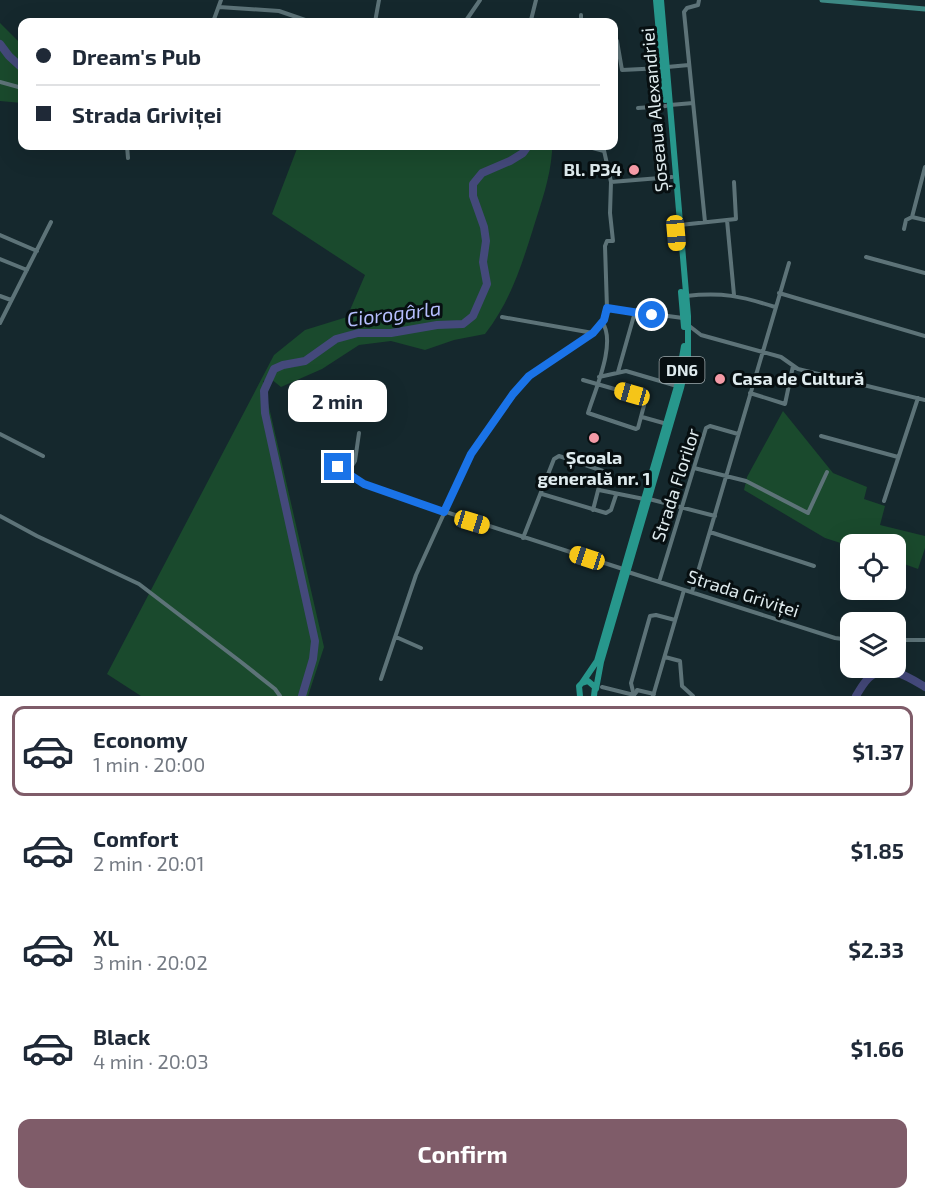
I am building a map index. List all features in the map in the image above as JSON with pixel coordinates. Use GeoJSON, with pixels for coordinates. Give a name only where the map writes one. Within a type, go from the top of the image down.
{"type":"FeatureCollection","features":[{"type":"Feature","properties":{"kind":"highway","name":"Șoseaua Alexandriei"},"geometry":{"type":"LineString","coordinates":[[646,499],[686,373],[688,339],[680,225],[660,14],[655,0]]}},
{"type":"Feature","properties":{"kind":"highway","name":"Șoseaua Alexandriei"},"geometry":{"type":"LineString","coordinates":[[660,14],[663,0]]}},
{"type":"Feature","properties":{"kind":"highway","name":"Șoseaua Alexandriei"},"geometry":{"type":"LineString","coordinates":[[580,696],[578,689],[597,661],[625,570],[667,424],[684,350],[668,105]]}},
{"type":"Feature","properties":{"kind":"highway","name":"Șoseaua Alexandriei"},"geometry":{"type":"LineString","coordinates":[[596,693],[599,670],[625,570]]}},
{"type":"Feature","properties":{"kind":"highway"},"geometry":{"type":"LineString","coordinates":[[582,683],[590,682],[596,693]]}},
{"type":"Feature","properties":{"kind":"main road"},"geometry":{"type":"LineString","coordinates":[[822,0],[897,3],[925,9]]}},
{"type":"Feature","properties":{"kind":"street"},"geometry":{"type":"LineString","coordinates":[[215,18],[221,0]]}},
{"type":"Feature","properties":{"kind":"street"},"geometry":{"type":"LineString","coordinates":[[376,18],[379,0]]}},
{"type":"Feature","properties":{"kind":"street"},"geometry":{"type":"LineString","coordinates":[[468,18],[480,0]]}},
{"type":"Feature","properties":{"kind":"street"},"geometry":{"type":"LineString","coordinates":[[532,18],[536,0]]}},
{"type":"Feature","properties":{"kind":"street"},"geometry":{"type":"LineString","coordinates":[[699,0],[698,6],[687,8],[684,12],[705,222]]}},
{"type":"Feature","properties":{"kind":"street"},"geometry":{"type":"LineString","coordinates":[[219,7],[279,11],[299,18]]}},
{"type":"Feature","properties":{"kind":"street"},"geometry":{"type":"LineString","coordinates":[[618,47],[622,70],[689,65]]}},
{"type":"Feature","properties":{"kind":"street"},"geometry":{"type":"LineString","coordinates":[[0,82],[18,87]]}},
{"type":"Feature","properties":{"kind":"street"},"geometry":{"type":"LineString","coordinates":[[638,108],[693,103]]}},
{"type":"Feature","properties":{"kind":"street"},"geometry":{"type":"LineString","coordinates":[[127,150],[128,158]]}},
{"type":"Feature","properties":{"kind":"street"},"geometry":{"type":"LineString","coordinates":[[381,679],[413,583],[471,454],[519,386],[529,376],[593,333],[603,322],[607,309],[605,246],[607,241],[613,241],[610,213],[611,182],[604,151],[600,150]]}},
{"type":"Feature","properties":{"kind":"street"},"geometry":{"type":"LineString","coordinates":[[912,217],[925,167]]}},
{"type":"Feature","properties":{"kind":"street"},"geometry":{"type":"LineString","coordinates":[[611,182],[672,177]]}},
{"type":"Feature","properties":{"kind":"street"},"geometry":{"type":"LineString","coordinates":[[680,225],[735,220],[737,218],[734,182]]}},
{"type":"Feature","properties":{"kind":"street"},"geometry":{"type":"LineString","coordinates":[[904,229],[906,220],[912,217],[925,220]]}},
{"type":"Feature","properties":{"kind":"street"},"geometry":{"type":"LineString","coordinates":[[727,220],[734,295]]}},
{"type":"Feature","properties":{"kind":"street"},"geometry":{"type":"LineString","coordinates":[[0,323],[51,222]]}},
{"type":"Feature","properties":{"kind":"street"},"geometry":{"type":"LineString","coordinates":[[0,235],[37,251]]}},
{"type":"Feature","properties":{"kind":"street"},"geometry":{"type":"LineString","coordinates":[[866,257],[925,273]]}},
{"type":"Feature","properties":{"kind":"street"},"geometry":{"type":"LineString","coordinates":[[0,259],[27,270]]}},
{"type":"Feature","properties":{"kind":"street"},"geometry":{"type":"LineString","coordinates":[[692,592],[789,263]]}},
{"type":"Feature","properties":{"kind":"street"},"geometry":{"type":"LineString","coordinates":[[686,296],[709,293],[734,295],[775,307]]}},
{"type":"Feature","properties":{"kind":"street"},"geometry":{"type":"LineString","coordinates":[[779,293],[925,336]]}},
{"type":"Feature","properties":{"kind":"street"},"geometry":{"type":"LineString","coordinates":[[0,296],[11,300]]}},
{"type":"Feature","properties":{"kind":"street"},"geometry":{"type":"LineString","coordinates":[[607,309],[683,318]]}},
{"type":"Feature","properties":{"kind":"street"},"geometry":{"type":"LineString","coordinates":[[618,372],[635,312]]}},
{"type":"Feature","properties":{"kind":"street"},"geometry":{"type":"LineString","coordinates":[[502,317],[593,333]]}},
{"type":"Feature","properties":{"kind":"street"},"geometry":{"type":"LineString","coordinates":[[583,380],[597,384],[646,398],[639,427],[636,429],[588,412],[597,384],[609,341],[603,322]]}},
{"type":"Feature","properties":{"kind":"street"},"geometry":{"type":"LineString","coordinates":[[688,325],[701,335],[781,357],[793,366],[925,400]]}},
{"type":"Feature","properties":{"kind":"street"},"geometry":{"type":"LineString","coordinates":[[688,339],[701,335]]}},
{"type":"Feature","properties":{"kind":"street"},"geometry":{"type":"LineString","coordinates":[[750,393],[785,404],[793,366]]}},
{"type":"Feature","properties":{"kind":"street"},"geometry":{"type":"LineString","coordinates":[[599,377],[626,371],[677,386]]}},
{"type":"Feature","properties":{"kind":"street"},"geometry":{"type":"LineString","coordinates":[[884,501],[918,398]]}},
{"type":"Feature","properties":{"kind":"street"},"geometry":{"type":"LineString","coordinates":[[642,417],[667,424]]}},
{"type":"Feature","properties":{"kind":"street","name":"Strada Florilor"},"geometry":{"type":"LineString","coordinates":[[659,582],[707,427],[711,426],[738,434]]}},
{"type":"Feature","properties":{"kind":"street"},"geometry":{"type":"LineString","coordinates":[[348,472],[355,461],[359,433]]}},
{"type":"Feature","properties":{"kind":"street"},"geometry":{"type":"LineString","coordinates":[[0,434],[43,456]]}},
{"type":"Feature","properties":{"kind":"street"},"geometry":{"type":"LineString","coordinates":[[821,436],[898,457]]}},
{"type":"Feature","properties":{"kind":"street"},"geometry":{"type":"LineString","coordinates":[[523,538],[542,494],[541,490],[557,457],[562,456],[602,470],[604,473],[593,510]]}},
{"type":"Feature","properties":{"kind":"street","name":"Strada Griviței"},"geometry":{"type":"LineString","coordinates":[[326,462],[348,472],[354,479],[364,484],[444,512],[840,639]]}},
{"type":"Feature","properties":{"kind":"street"},"geometry":{"type":"LineString","coordinates":[[694,468],[746,481],[808,513],[827,472]]}},
{"type":"Feature","properties":{"kind":"street"},"geometry":{"type":"LineString","coordinates":[[599,490],[715,516]]}},
{"type":"Feature","properties":{"kind":"street"},"geometry":{"type":"LineString","coordinates":[[542,494],[606,513],[616,495]]}},
{"type":"Feature","properties":{"kind":"street"},"geometry":{"type":"LineString","coordinates":[[0,516],[143,586],[275,689],[280,696]]}},
{"type":"Feature","properties":{"kind":"street"},"geometry":{"type":"LineString","coordinates":[[710,532],[814,566]]}},
{"type":"Feature","properties":{"kind":"street"},"geometry":{"type":"LineString","coordinates":[[631,688],[653,695],[684,590]]}},
{"type":"Feature","properties":{"kind":"street"},"geometry":{"type":"LineString","coordinates":[[634,695],[630,683],[650,616],[656,615],[675,620]]}},
{"type":"Feature","properties":{"kind":"street"},"geometry":{"type":"LineString","coordinates":[[396,637],[421,648]]}},
{"type":"Feature","properties":{"kind":"street"},"geometry":{"type":"LineString","coordinates":[[906,640],[925,640]]}},
{"type":"Feature","properties":{"kind":"street"},"geometry":{"type":"LineString","coordinates":[[665,657],[680,661],[682,686],[693,696]]}},
{"type":"Feature","properties":{"kind":"street"},"geometry":{"type":"LineString","coordinates":[[634,695],[638,690]]}},
{"type":"Feature","properties":{"kind":"street"},"geometry":{"type":"LineString","coordinates":[[596,693],[634,695]]}},
{"type":"Feature","properties":{"kind":"green space"},"geometry":{"type":"Polygon","coordinates":[[[0,23],[18,41],[18,103],[0,101],[0,23]]]}},
{"type":"Feature","properties":{"kind":"green space"},"geometry":{"type":"Polygon","coordinates":[[[296,150],[552,150],[545,191],[529,243],[508,297],[485,334],[454,340],[425,350],[391,341],[359,345],[322,369],[281,387],[271,379],[263,381],[324,647],[308,696],[141,696],[107,674],[274,355],[305,330],[347,317],[365,275],[272,214],[296,150]]]}},
{"type":"Feature","properties":{"kind":"green space"},"geometry":{"type":"Polygon","coordinates":[[[783,411],[833,473],[867,487],[864,499],[885,506],[880,525],[925,536],[925,548],[918,569],[906,565],[906,534],[840,534],[840,543],[825,538],[744,490],[747,477],[783,411]]]}},
{"type":"Feature","properties":{"kind":"waterway","name":"Ciorogârla"},"geometry":{"type":"LineString","coordinates":[[0,44],[18,64]]}},
{"type":"Feature","properties":{"kind":"waterway","name":"Ciorogârla"},"geometry":{"type":"LineString","coordinates":[[302,696],[313,659],[315,641],[265,413],[264,391],[274,369],[305,361],[336,339],[358,333],[391,333],[437,325],[463,324],[473,316],[487,284],[483,262],[486,241],[484,227],[473,196],[473,184],[482,173],[510,161],[525,150]]}},
{"type":"Feature","properties":{"kind":"waterway","name":"Ciorogârla"},"geometry":{"type":"LineString","coordinates":[[856,696],[869,678],[884,671],[899,673],[925,687]]}},
{"type":"Feature","properties":{"kind":"place","name":"Bl. P34"},"geometry":{"type":"Point","coordinates":[634,170]}},
{"type":"Feature","properties":{"kind":"place","name":"Casa de Cultură"},"geometry":{"type":"Point","coordinates":[720,379]}},
{"type":"Feature","properties":{"kind":"place","name":"Școala generală nr. 1"},"geometry":{"type":"Point","coordinates":[594,438]}},
{"type":"Feature","properties":{"kind":"route"},"geometry":{"type":"LineString","coordinates":[[338,467],[364,484],[444,512],[471,454],[525,380],[593,333],[604,320],[607,308],[652,315]]}}]}
